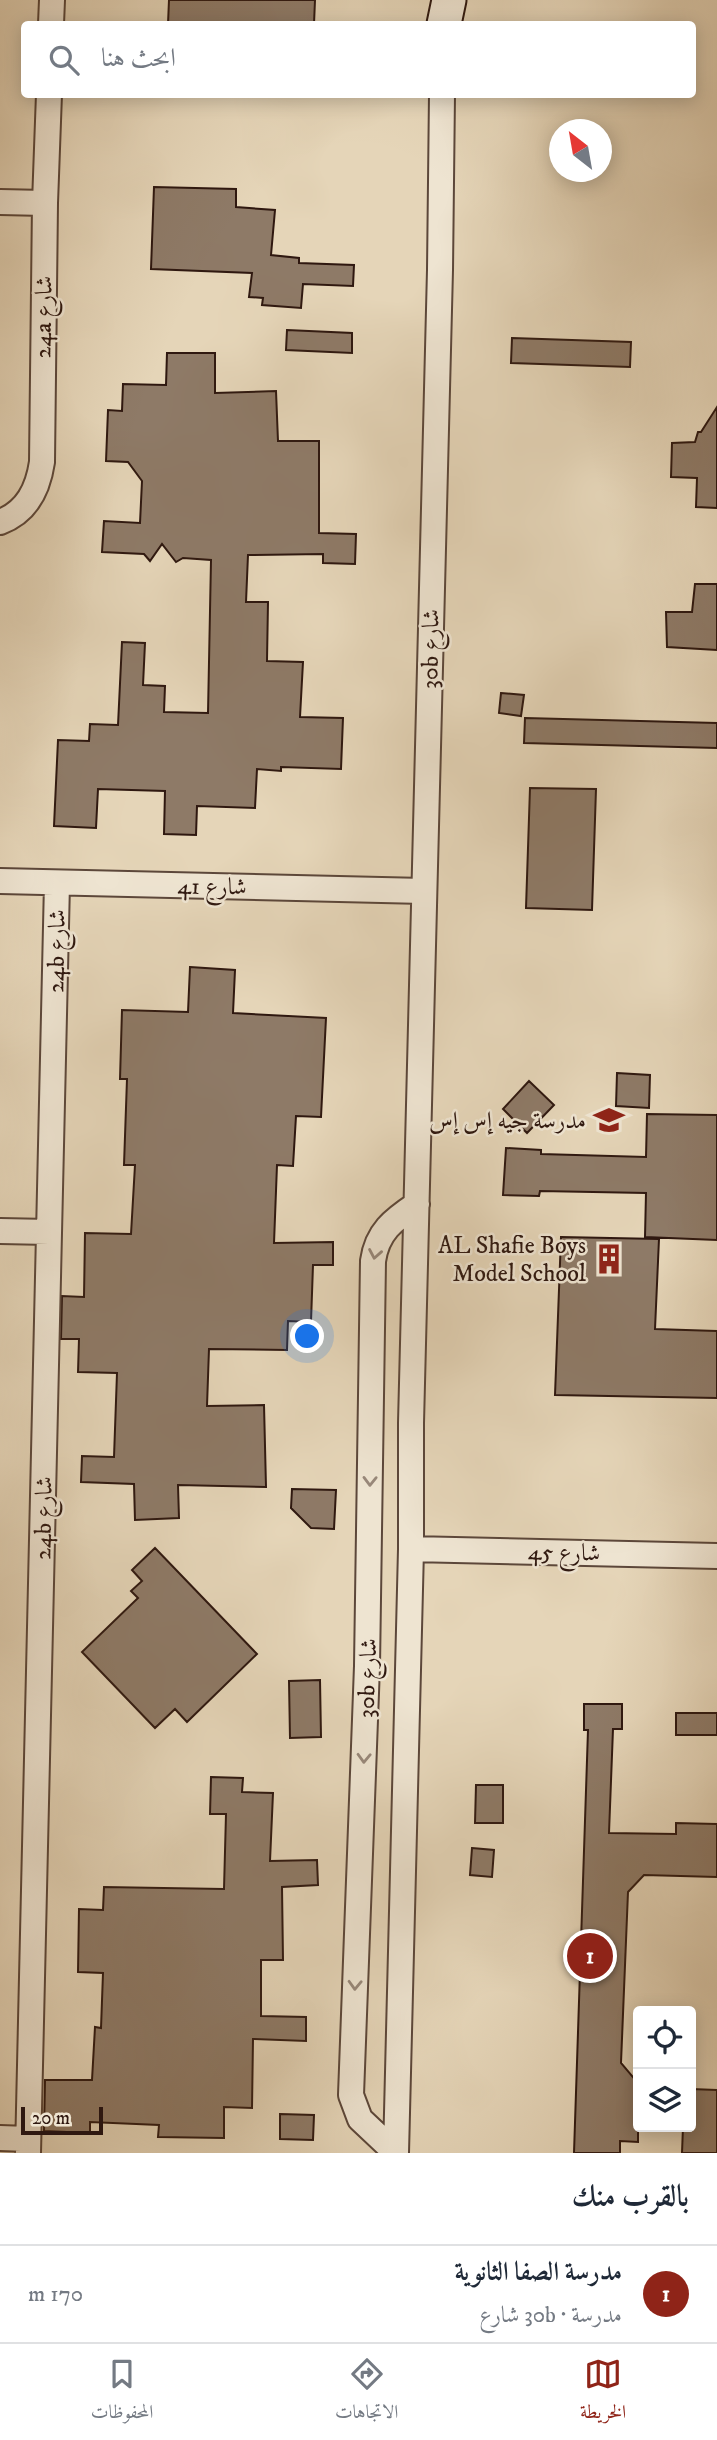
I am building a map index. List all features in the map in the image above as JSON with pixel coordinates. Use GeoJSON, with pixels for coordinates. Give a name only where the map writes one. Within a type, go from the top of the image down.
{"type":"FeatureCollection","features":[{"type":"Feature","properties":{"kind":"street"},"geometry":{"type":"LineString","coordinates":[[51,21],[52,0]]}},
{"type":"Feature","properties":{"kind":"street"},"geometry":{"type":"LineString","coordinates":[[441,0],[443,21]]}},
{"type":"Feature","properties":{"kind":"street"},"geometry":{"type":"LineString","coordinates":[[444,21],[449,0]]}},
{"type":"Feature","properties":{"kind":"street","name":"24a شارع"},"geometry":{"type":"LineString","coordinates":[[0,522],[21,510],[32,497],[40,480],[48,98]]}},
{"type":"Feature","properties":{"kind":"street","name":"30b شارع"},"geometry":{"type":"LineString","coordinates":[[396,2153],[442,98]]}},
{"type":"Feature","properties":{"kind":"street"},"geometry":{"type":"LineString","coordinates":[[0,202],[45,203]]}},
{"type":"Feature","properties":{"kind":"street","name":"شارع 41"},"geometry":{"type":"LineString","coordinates":[[0,881],[424,891]]}},
{"type":"Feature","properties":{"kind":"street","name":"24b شارع"},"geometry":{"type":"LineString","coordinates":[[28,2146],[57,883]]}},
{"type":"Feature","properties":{"kind":"street","name":"30b شارع"},"geometry":{"type":"LineString","coordinates":[[396,2153],[360,2119],[351,2095],[367,1666],[373,1261],[380,1236],[388,1225],[417,1204]]}},
{"type":"Feature","properties":{"kind":"street"},"geometry":{"type":"LineString","coordinates":[[0,1231],[49,1232]]}},
{"type":"Feature","properties":{"kind":"street","name":"شارع 45"},"geometry":{"type":"LineString","coordinates":[[411,1549],[717,1556]]}},
{"type":"Feature","properties":{"kind":"street"},"geometry":{"type":"LineString","coordinates":[[0,2138],[28,2146]]}},
{"type":"Feature","properties":{"kind":"building"},"geometry":{"type":"Polygon","coordinates":[[[169,0],[315,0],[314,21],[168,21],[169,0]]]}},
{"type":"Feature","properties":{"kind":"building"},"geometry":{"type":"Polygon","coordinates":[[[154,187],[236,189],[236,207],[275,210],[271,255],[299,258],[299,263],[354,265],[353,286],[303,284],[301,308],[262,305],[263,298],[249,297],[252,273],[151,269],[154,187]]]}},
{"type":"Feature","properties":{"kind":"building"},"geometry":{"type":"Polygon","coordinates":[[[287,330],[352,333],[352,353],[286,350],[287,330]]]}},
{"type":"Feature","properties":{"kind":"building"},"geometry":{"type":"Polygon","coordinates":[[[512,338],[631,342],[630,367],[511,363],[512,338]]]}},
{"type":"Feature","properties":{"kind":"building"},"geometry":{"type":"Polygon","coordinates":[[[167,353],[215,353],[215,393],[276,391],[278,441],[319,441],[319,533],[356,534],[355,564],[323,563],[323,554],[248,555],[246,602],[268,602],[267,661],[303,662],[300,717],[343,718],[341,769],[257,769],[255,808],[197,806],[196,835],[164,834],[165,791],[98,789],[96,828],[54,826],[58,740],[89,741],[90,724],[118,725],[122,642],[145,643],[143,685],[165,686],[164,712],[208,713],[211,560],[183,558],[176,562],[162,544],[150,561],[144,554],[102,552],[104,521],[140,523],[142,481],[128,462],[106,461],[108,410],[122,411],[123,384],[166,385],[167,353]]]}},
{"type":"Feature","properties":{"kind":"building"},"geometry":{"type":"Polygon","coordinates":[[[717,407],[717,508],[696,507],[697,478],[671,477],[672,443],[695,442],[698,432],[701,432],[717,407]]]}},
{"type":"Feature","properties":{"kind":"building"},"geometry":{"type":"Polygon","coordinates":[[[695,584],[717,584],[717,650],[667,647],[666,612],[692,612],[695,584]]]}},
{"type":"Feature","properties":{"kind":"building"},"geometry":{"type":"Polygon","coordinates":[[[501,693],[524,695],[521,716],[499,713],[501,693]]]}},
{"type":"Feature","properties":{"kind":"building"},"geometry":{"type":"Polygon","coordinates":[[[525,718],[717,723],[717,748],[524,743],[525,718]]]}},
{"type":"Feature","properties":{"kind":"building"},"geometry":{"type":"Polygon","coordinates":[[[530,788],[596,789],[592,910],[526,908],[530,788]]]}},
{"type":"Feature","properties":{"kind":"building"},"geometry":{"type":"Polygon","coordinates":[[[190,967],[235,970],[233,1013],[326,1018],[321,1117],[296,1116],[293,1166],[277,1165],[274,1243],[333,1242],[333,1265],[313,1265],[311,1322],[288,1321],[287,1350],[209,1349],[207,1406],[264,1405],[266,1487],[178,1485],[179,1518],[135,1520],[134,1484],[81,1482],[82,1456],[114,1457],[117,1373],[78,1372],[79,1339],[61,1339],[62,1296],[84,1297],[85,1233],[131,1234],[135,1165],[124,1165],[127,1079],[120,1079],[122,1010],[188,1012],[190,967]]]}},
{"type":"Feature","properties":{"kind":"building"},"geometry":{"type":"Polygon","coordinates":[[[617,1073],[650,1075],[649,1108],[616,1106],[617,1073]]]}},
{"type":"Feature","properties":{"kind":"building"},"geometry":{"type":"Polygon","coordinates":[[[529,1081],[554,1105],[527,1133],[503,1109],[529,1081]]]}},
{"type":"Feature","properties":{"kind":"building"},"geometry":{"type":"Polygon","coordinates":[[[647,1114],[717,1115],[717,1240],[645,1237],[646,1193],[540,1191],[539,1196],[503,1195],[506,1148],[541,1150],[541,1154],[646,1157],[647,1114]]]}},
{"type":"Feature","properties":{"kind":"building","name":"AL Shafie Boys Model School"},"geometry":{"type":"Polygon","coordinates":[[[561,1237],[659,1239],[655,1329],[717,1331],[717,1398],[555,1395],[561,1237]]]}},
{"type":"Feature","properties":{"kind":"building"},"geometry":{"type":"Polygon","coordinates":[[[292,1489],[336,1490],[334,1529],[311,1528],[291,1508],[292,1489]]]}},
{"type":"Feature","properties":{"kind":"building"},"geometry":{"type":"Polygon","coordinates":[[[155,1548],[257,1654],[187,1722],[175,1709],[155,1728],[82,1652],[138,1598],[131,1591],[142,1581],[132,1570],[155,1548]]]}},
{"type":"Feature","properties":{"kind":"building"},"geometry":{"type":"Polygon","coordinates":[[[320,1680],[321,1737],[290,1738],[289,1681],[320,1680]]]}},
{"type":"Feature","properties":{"kind":"building"},"geometry":{"type":"Polygon","coordinates":[[[584,1704],[622,1704],[622,1729],[613,1729],[609,1833],[676,1834],[676,1823],[717,1824],[717,1877],[644,1875],[628,1892],[621,2063],[633,2077],[633,2132],[638,2132],[638,2142],[620,2141],[620,2153],[574,2153],[588,1730],[584,1730],[584,1704]]]}},
{"type":"Feature","properties":{"kind":"building"},"geometry":{"type":"Polygon","coordinates":[[[676,1713],[717,1713],[717,1735],[676,1735],[676,1713]]]}},
{"type":"Feature","properties":{"kind":"building"},"geometry":{"type":"Polygon","coordinates":[[[211,1777],[243,1778],[242,1792],[273,1793],[270,1861],[317,1860],[318,1885],[282,1887],[283,1960],[261,1960],[261,2016],[306,2017],[306,2041],[253,2039],[252,2108],[224,2107],[224,2138],[158,2137],[159,2125],[90,2122],[90,2133],[44,2131],[45,2080],[92,2080],[95,2027],[101,2028],[103,1973],[78,1972],[79,1909],[103,1910],[104,1887],[224,1889],[226,1814],[210,1814],[211,1777]]]}},
{"type":"Feature","properties":{"kind":"building"},"geometry":{"type":"Polygon","coordinates":[[[476,1785],[503,1785],[503,1823],[475,1823],[476,1785]]]}},
{"type":"Feature","properties":{"kind":"building"},"geometry":{"type":"Polygon","coordinates":[[[472,1848],[494,1850],[492,1877],[470,1875],[472,1848]]]}},
{"type":"Feature","properties":{"kind":"building"},"geometry":{"type":"Polygon","coordinates":[[[696,2089],[717,2090],[717,2153],[682,2153],[683,2132],[696,2132],[696,2089]]]}},
{"type":"Feature","properties":{"kind":"building"},"geometry":{"type":"Polygon","coordinates":[[[280,2114],[314,2115],[313,2140],[280,2139],[280,2114]]]}},
{"type":"Feature","properties":{"kind":"place","name":"مدرسة جيه إس إس"},"geometry":{"type":"Point","coordinates":[609,1120]}},
{"type":"Feature","properties":{"kind":"place","name":"AL Shafie Boys Model School"},"geometry":{"type":"Point","coordinates":[609,1259]}},
{"type":"Feature","properties":{"kind":"place","name":"مدرسة الصفا الثانوية"},"geometry":{"type":"Point","coordinates":[590,1956]}}]}
